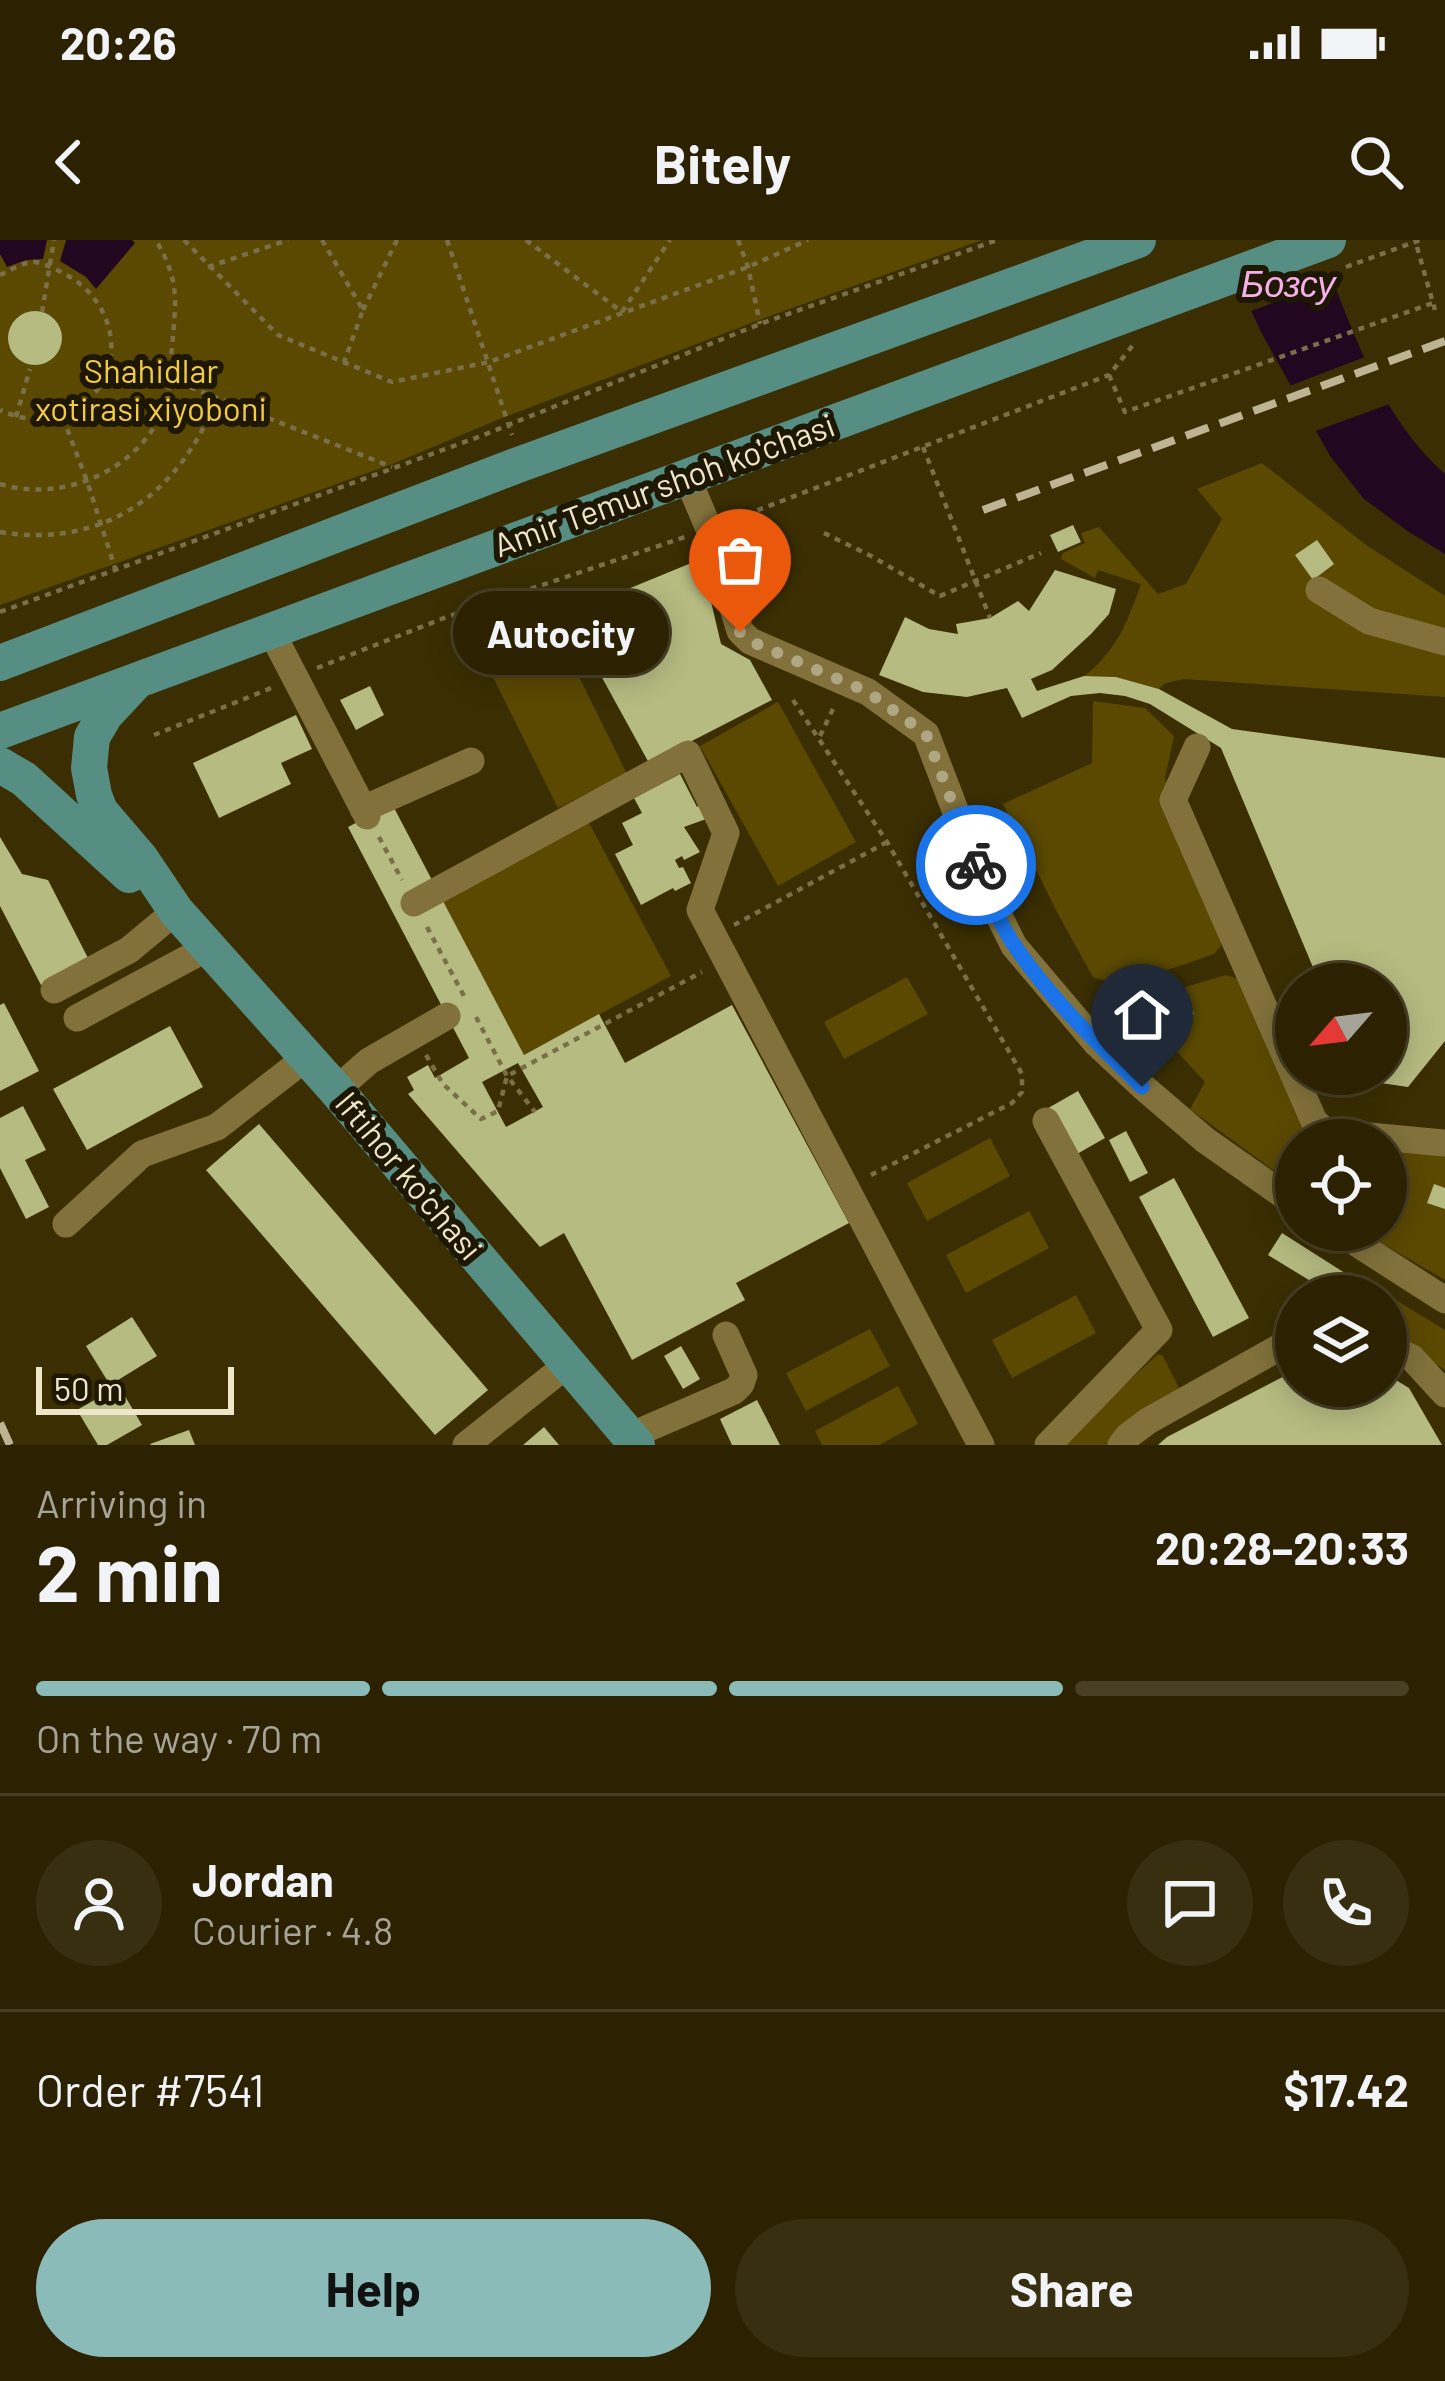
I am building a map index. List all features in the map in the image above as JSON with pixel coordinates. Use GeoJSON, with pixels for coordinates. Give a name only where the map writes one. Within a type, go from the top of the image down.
{"type":"FeatureCollection","features":[{"type":"Feature","properties":{"kind":"main road","name":"Amir Temur shoh ko'chasi"},"geometry":{"type":"LineString","coordinates":[[0,731],[1328,240]]}},
{"type":"Feature","properties":{"kind":"main road","name":"Amir Temur shoh ko'chasi"},"geometry":{"type":"LineString","coordinates":[[0,663],[518,464],[1122,246]]}},
{"type":"Feature","properties":{"kind":"main road","name":"Iftihor ko'chasi"},"geometry":{"type":"LineString","coordinates":[[136,681],[98,725],[91,746],[90,778],[100,811],[176,911],[336,1090],[633,1441]]}},
{"type":"Feature","properties":{"kind":"main road","name":"Iftihor ko'chasi"},"geometry":{"type":"LineString","coordinates":[[0,765],[24,779],[126,873],[176,911]]}},
{"type":"Feature","properties":{"kind":"street"},"geometry":{"type":"LineString","coordinates":[[687,477],[709,529],[740,632],[750,641],[868,692],[926,734],[985,888],[1014,946],[1097,1044],[1172,1114],[1275,1189]]}},
{"type":"Feature","properties":{"kind":"street"},"geometry":{"type":"LineString","coordinates":[[1318,590],[1369,621],[1445,642]]}},
{"type":"Feature","properties":{"kind":"street"},"geometry":{"type":"LineString","coordinates":[[271,631],[365,812],[472,760]]}},
{"type":"Feature","properties":{"kind":"street"},"geometry":{"type":"LineString","coordinates":[[1197,747],[1173,800],[1314,1121],[1326,1132],[1445,1143]]}},
{"type":"Feature","properties":{"kind":"street"},"geometry":{"type":"LineString","coordinates":[[414,902],[688,754],[726,833],[700,910],[981,1445]]}},
{"type":"Feature","properties":{"kind":"street"},"geometry":{"type":"LineString","coordinates":[[54,989],[130,950],[176,911]]}},
{"type":"Feature","properties":{"kind":"street"},"geometry":{"type":"LineString","coordinates":[[77,1018],[209,947]]}},
{"type":"Feature","properties":{"kind":"street"},"geometry":{"type":"LineString","coordinates":[[336,1090],[369,1061],[447,1016]]}},
{"type":"Feature","properties":{"kind":"street"},"geometry":{"type":"LineString","coordinates":[[66,1224],[142,1154],[217,1127],[307,1057]]}},
{"type":"Feature","properties":{"kind":"street"},"geometry":{"type":"LineString","coordinates":[[1046,1121],[1159,1330],[1048,1445]]}},
{"type":"Feature","properties":{"kind":"street"},"geometry":{"type":"LineString","coordinates":[[1369,1251],[1445,1300]]}},
{"type":"Feature","properties":{"kind":"street"},"geometry":{"type":"LineString","coordinates":[[633,1441],[741,1384],[744,1375],[726,1335]]}},
{"type":"Feature","properties":{"kind":"street"},"geometry":{"type":"LineString","coordinates":[[1120,1445],[1148,1421],[1275,1350]]}},
{"type":"Feature","properties":{"kind":"street"},"geometry":{"type":"LineString","coordinates":[[1407,1356],[1445,1394]]}},
{"type":"Feature","properties":{"kind":"street"},"geometry":{"type":"LineString","coordinates":[[466,1445],[568,1364]]}},
{"type":"Feature","properties":{"kind":"path"},"geometry":{"type":"LineString","coordinates":[[42,312],[54,240]]}},
{"type":"Feature","properties":{"kind":"path"},"geometry":{"type":"LineString","coordinates":[[0,484],[34,490],[87,481],[112,469],[139,447],[165,406],[172,380],[177,296],[170,265],[156,240]]}},
{"type":"Feature","properties":{"kind":"path"},"geometry":{"type":"LineString","coordinates":[[184,240],[278,335],[392,382],[489,362],[748,267],[808,240]]}},
{"type":"Feature","properties":{"kind":"path"},"geometry":{"type":"LineString","coordinates":[[254,240],[258,250]]}},
{"type":"Feature","properties":{"kind":"path"},"geometry":{"type":"LineString","coordinates":[[208,267],[288,240]]}},
{"type":"Feature","properties":{"kind":"path"},"geometry":{"type":"LineString","coordinates":[[322,240],[363,310]]}},
{"type":"Feature","properties":{"kind":"path"},"geometry":{"type":"LineString","coordinates":[[344,362],[397,240]]}},
{"type":"Feature","properties":{"kind":"path"},"geometry":{"type":"LineString","coordinates":[[447,240],[510,424]]}},
{"type":"Feature","properties":{"kind":"path"},"geometry":{"type":"LineString","coordinates":[[526,240],[622,312]]}},
{"type":"Feature","properties":{"kind":"path"},"geometry":{"type":"LineString","coordinates":[[622,312],[670,240]]}},
{"type":"Feature","properties":{"kind":"path"},"geometry":{"type":"LineString","coordinates":[[738,240],[760,324]]}},
{"type":"Feature","properties":{"kind":"path"},"geometry":{"type":"LineString","coordinates":[[0,613],[510,424],[760,324],[997,240]]}},
{"type":"Feature","properties":{"kind":"path"},"geometry":{"type":"LineString","coordinates":[[154,735],[444,619],[709,529],[1109,375],[1125,412],[1434,307],[1417,247]]}},
{"type":"Feature","properties":{"kind":"path"},"geometry":{"type":"LineString","coordinates":[[0,274],[35,262],[73,277],[98,305],[112,340],[110,366],[96,395],[62,417],[40,420],[0,410]]}},
{"type":"Feature","properties":{"kind":"path"},"geometry":{"type":"LineString","coordinates":[[110,366],[172,380],[394,468]]}},
{"type":"Feature","properties":{"kind":"path"},"geometry":{"type":"LineString","coordinates":[[16,417],[30,369]]}},
{"type":"Feature","properties":{"kind":"path"},"geometry":{"type":"LineString","coordinates":[[0,532],[67,534],[140,504],[188,456],[217,397]]}},
{"type":"Feature","properties":{"kind":"path"},"geometry":{"type":"LineString","coordinates":[[62,417],[116,571]]}},
{"type":"Feature","properties":{"kind":"path"},"geometry":{"type":"LineString","coordinates":[[923,447],[990,618]]}},
{"type":"Feature","properties":{"kind":"path"},"geometry":{"type":"LineString","coordinates":[[824,533],[940,596],[1041,553]]}},
{"type":"Feature","properties":{"kind":"path"},"geometry":{"type":"LineString","coordinates":[[818,739],[846,682]]}},
{"type":"Feature","properties":{"kind":"path"},"geometry":{"type":"LineString","coordinates":[[793,700],[887,842],[1022,1074],[1022,1092],[1012,1103],[846,1188]]}},
{"type":"Feature","properties":{"kind":"path"},"geometry":{"type":"LineString","coordinates":[[365,812],[507,1076],[535,1112]]}},
{"type":"Feature","properties":{"kind":"path"},"geometry":{"type":"LineString","coordinates":[[415,1035],[443,1084],[481,1119],[498,1111],[507,1076],[887,842]]}},
{"type":"Feature","properties":{"kind":"green space","name":"Shahidlar xotirasi xiyoboni"},"geometry":{"type":"Polygon","coordinates":[[[0,240],[982,240],[767,317],[395,463],[0,605],[0,240]]]}},
{"type":"Feature","properties":{"kind":"green space"},"geometry":{"type":"Polygon","coordinates":[[[1262,463],[1366,545],[1445,596],[1445,697],[1183,679],[1159,689],[1116,677],[1084,676],[1120,635],[1141,584],[1098,570],[1095,578],[1061,559],[1063,553],[1085,543],[1081,533],[1099,527],[1158,594],[1186,584],[1222,519],[1197,489],[1262,463]]]}},
{"type":"Feature","properties":{"kind":"green space"},"geometry":{"type":"Polygon","coordinates":[[[548,614],[627,774],[558,808],[479,649],[548,614]]]}},
{"type":"Feature","properties":{"kind":"green space"},"geometry":{"type":"Polygon","coordinates":[[[1093,701],[1145,708],[1174,736],[1165,778],[1172,810],[1223,935],[1214,954],[1121,986],[1093,977],[1003,804],[1092,763],[1093,701]]]}},
{"type":"Feature","properties":{"kind":"green space"},"geometry":{"type":"Polygon","coordinates":[[[778,702],[856,842],[778,886],[700,746],[778,702]]]}},
{"type":"Feature","properties":{"kind":"green space"},"geometry":{"type":"Polygon","coordinates":[[[588,821],[671,976],[524,1055],[442,899],[588,821]]]}},
{"type":"Feature","properties":{"kind":"green space"},"geometry":{"type":"Polygon","coordinates":[[[1226,975],[1241,980],[1275,1054],[1275,1095],[1294,1095],[1305,1119],[1275,1119],[1275,1172],[1190,1109],[1205,1082],[1158,1031],[1182,988],[1226,975]]]}},
{"type":"Feature","properties":{"kind":"green space"},"geometry":{"type":"Polygon","coordinates":[[[907,977],[928,1014],[844,1059],[824,1022],[907,977]]]}},
{"type":"Feature","properties":{"kind":"green space"},"geometry":{"type":"Polygon","coordinates":[[[990,1138],[1010,1176],[927,1221],[907,1183],[990,1138]]]}},
{"type":"Feature","properties":{"kind":"green space"},"geometry":{"type":"Polygon","coordinates":[[[1407,1152],[1445,1154],[1445,1280],[1395,1251],[1407,1251],[1407,1152]]]}},
{"type":"Feature","properties":{"kind":"green space"},"geometry":{"type":"Polygon","coordinates":[[[1029,1211],[1049,1248],[966,1293],[946,1255],[1029,1211]]]}},
{"type":"Feature","properties":{"kind":"green space"},"geometry":{"type":"Polygon","coordinates":[[[1076,1295],[1096,1333],[1012,1378],[992,1340],[1076,1295]]]}},
{"type":"Feature","properties":{"kind":"green space"},"geometry":{"type":"Polygon","coordinates":[[[1407,1307],[1445,1330],[1445,1370],[1407,1346],[1407,1307]]]}},
{"type":"Feature","properties":{"kind":"green space"},"geometry":{"type":"Polygon","coordinates":[[[870,1329],[890,1366],[806,1411],[786,1373],[870,1329]]]}},
{"type":"Feature","properties":{"kind":"green space"},"geometry":{"type":"Polygon","coordinates":[[[1158,1354],[1183,1396],[1116,1445],[1059,1445],[1158,1354]]]}},
{"type":"Feature","properties":{"kind":"green space"},"geometry":{"type":"Polygon","coordinates":[[[898,1386],[918,1424],[879,1445],[822,1445],[815,1431],[898,1386]]]}},
{"type":"Feature","properties":{"kind":"water"},"geometry":{"type":"Polygon","coordinates":[[[0,240],[47,240],[43,259],[7,267],[0,240]]]}},
{"type":"Feature","properties":{"kind":"water"},"geometry":{"type":"Polygon","coordinates":[[[66,240],[135,243],[96,289],[60,261],[66,240]]]}},
{"type":"Feature","properties":{"kind":"water","name":"Бозсу"},"geometry":{"type":"Polygon","coordinates":[[[1219,240],[1317,240],[1383,395],[1421,450],[1445,474],[1445,554],[1364,499],[1330,456],[1261,332],[1219,240]]]}},
{"type":"Feature","properties":{"kind":"pier"},"geometry":{"type":"Polygon","coordinates":[[[1213,240],[1324,240],[1339,278],[1246,313],[1213,240]]]}},
{"type":"Feature","properties":{"kind":"pier"},"geometry":{"type":"Polygon","coordinates":[[[1370,355],[1395,402],[1310,433],[1284,388],[1370,355]]]}},
{"type":"Feature","properties":{"kind":"building"},"geometry":{"type":"Polygon","coordinates":[[[35,311],[54,319],[62,338],[54,357],[35,365],[16,357],[8,338],[16,319],[35,311]]]}},
{"type":"Feature","properties":{"kind":"building"},"geometry":{"type":"Polygon","coordinates":[[[1073,525],[1081,542],[1058,552],[1050,535],[1073,525]]]}},
{"type":"Feature","properties":{"kind":"building"},"geometry":{"type":"Polygon","coordinates":[[[1317,540],[1334,564],[1313,580],[1295,555],[1317,540]]]}},
{"type":"Feature","properties":{"kind":"building"},"geometry":{"type":"Polygon","coordinates":[[[701,559],[721,644],[750,660],[772,700],[649,763],[567,614],[701,559]]]}},
{"type":"Feature","properties":{"kind":"building"},"geometry":{"type":"Polygon","coordinates":[[[1055,570],[1116,589],[1109,614],[1091,634],[1052,670],[1031,679],[1037,691],[1084,676],[1116,677],[1159,689],[1232,729],[1445,758],[1445,1041],[1408,1087],[1407,963],[1311,963],[1221,748],[1150,704],[1125,696],[1071,696],[1022,718],[1007,688],[967,697],[923,692],[879,675],[905,617],[929,629],[958,634],[956,624],[990,618],[1018,601],[1029,611],[1055,570]]]}},
{"type":"Feature","properties":{"kind":"building"},"geometry":{"type":"Polygon","coordinates":[[[370,686],[384,715],[356,730],[340,700],[370,686]]]}},
{"type":"Feature","properties":{"kind":"building"},"geometry":{"type":"Polygon","coordinates":[[[296,715],[312,749],[281,763],[291,784],[219,818],[193,763],[296,715]]]}},
{"type":"Feature","properties":{"kind":"building"},"geometry":{"type":"Polygon","coordinates":[[[680,774],[697,807],[701,804],[709,818],[684,827],[700,852],[675,860],[691,883],[641,905],[615,854],[633,845],[622,823],[642,813],[634,798],[680,774]]]}},
{"type":"Feature","properties":{"kind":"building"},"geometry":{"type":"Polygon","coordinates":[[[392,804],[524,1055],[599,1014],[625,1063],[732,1005],[849,1223],[736,1283],[745,1300],[632,1360],[564,1233],[540,1247],[408,1094],[414,1090],[407,1077],[428,1065],[435,1078],[469,1058],[348,827],[392,804]],[[518,1063],[482,1082],[506,1127],[543,1107],[518,1063]]]}},
{"type":"Feature","properties":{"kind":"building"},"geometry":{"type":"Polygon","coordinates":[[[0,837],[22,874],[48,880],[89,960],[41,985],[0,906],[0,837]]]}},
{"type":"Feature","properties":{"kind":"building"},"geometry":{"type":"Polygon","coordinates":[[[1182,988],[1194,1014],[1158,1031],[1146,1005],[1182,988]]]}},
{"type":"Feature","properties":{"kind":"building"},"geometry":{"type":"Polygon","coordinates":[[[4,1003],[39,1071],[0,1091],[0,1005],[4,1003]]]}},
{"type":"Feature","properties":{"kind":"building"},"geometry":{"type":"Polygon","coordinates":[[[170,1026],[203,1087],[87,1150],[53,1089],[170,1026]]]}},
{"type":"Feature","properties":{"kind":"building"},"geometry":{"type":"Polygon","coordinates":[[[1078,1091],[1105,1138],[1070,1158],[1043,1111],[1078,1091]]]}},
{"type":"Feature","properties":{"kind":"building"},"geometry":{"type":"Polygon","coordinates":[[[23,1106],[46,1150],[25,1160],[49,1207],[26,1219],[0,1168],[0,1118],[23,1106]]]}},
{"type":"Feature","properties":{"kind":"building"},"geometry":{"type":"Polygon","coordinates":[[[259,1124],[488,1390],[435,1435],[206,1170],[259,1124]]]}},
{"type":"Feature","properties":{"kind":"building"},"geometry":{"type":"Polygon","coordinates":[[[1126,1131],[1148,1173],[1130,1182],[1109,1140],[1126,1131]]]}},
{"type":"Feature","properties":{"kind":"building"},"geometry":{"type":"Polygon","coordinates":[[[1174,1178],[1249,1318],[1213,1337],[1139,1197],[1174,1178]]]}},
{"type":"Feature","properties":{"kind":"building"},"geometry":{"type":"Polygon","coordinates":[[[1434,1184],[1445,1188],[1445,1209],[1427,1203],[1434,1184]]]}},
{"type":"Feature","properties":{"kind":"building"},"geometry":{"type":"Polygon","coordinates":[[[1275,1244],[1275,1251],[1310,1251],[1348,1275],[1301,1275],[1268,1255],[1275,1244]]]}},
{"type":"Feature","properties":{"kind":"building"},"geometry":{"type":"Polygon","coordinates":[[[132,1317],[157,1356],[110,1385],[86,1346],[132,1317]]]}},
{"type":"Feature","properties":{"kind":"building"},"geometry":{"type":"Polygon","coordinates":[[[681,1346],[700,1379],[683,1389],[664,1356],[681,1346]]]}},
{"type":"Feature","properties":{"kind":"building"},"geometry":{"type":"Polygon","coordinates":[[[1275,1381],[1275,1407],[1407,1407],[1407,1387],[1442,1445],[1158,1445],[1275,1381]]]}},
{"type":"Feature","properties":{"kind":"building"},"geometry":{"type":"Polygon","coordinates":[[[119,1386],[142,1425],[107,1445],[98,1445],[77,1410],[119,1386]]]}},
{"type":"Feature","properties":{"kind":"building"},"geometry":{"type":"Polygon","coordinates":[[[757,1400],[780,1445],[732,1445],[720,1419],[757,1400]]]}},
{"type":"Feature","properties":{"kind":"building"},"geometry":{"type":"Polygon","coordinates":[[[544,1427],[559,1445],[523,1445],[544,1427]]]}},
{"type":"Feature","properties":{"kind":"building"},"geometry":{"type":"Polygon","coordinates":[[[189,1430],[195,1445],[150,1444],[189,1430]]]}},
{"type":"Feature","properties":{"kind":"railway"},"geometry":{"type":"LineString","coordinates":[[983,510],[1445,341]]}},
{"type":"Feature","properties":{"kind":"railway"},"geometry":{"type":"LineString","coordinates":[[0,1423],[10,1445]]}},
{"type":"Feature","properties":{"kind":"way so far"},"geometry":{"type":"LineString","coordinates":[[740,632],[750,641],[868,692],[926,734],[976,865]]}},
{"type":"Feature","properties":{"kind":"place","name":"Autocity"},"geometry":{"type":"Point","coordinates":[740,632]}},
{"type":"Feature","properties":{"kind":"route"},"geometry":{"type":"LineString","coordinates":[[976,865],[1014,946],[1097,1044],[1142,1087]]}}]}
